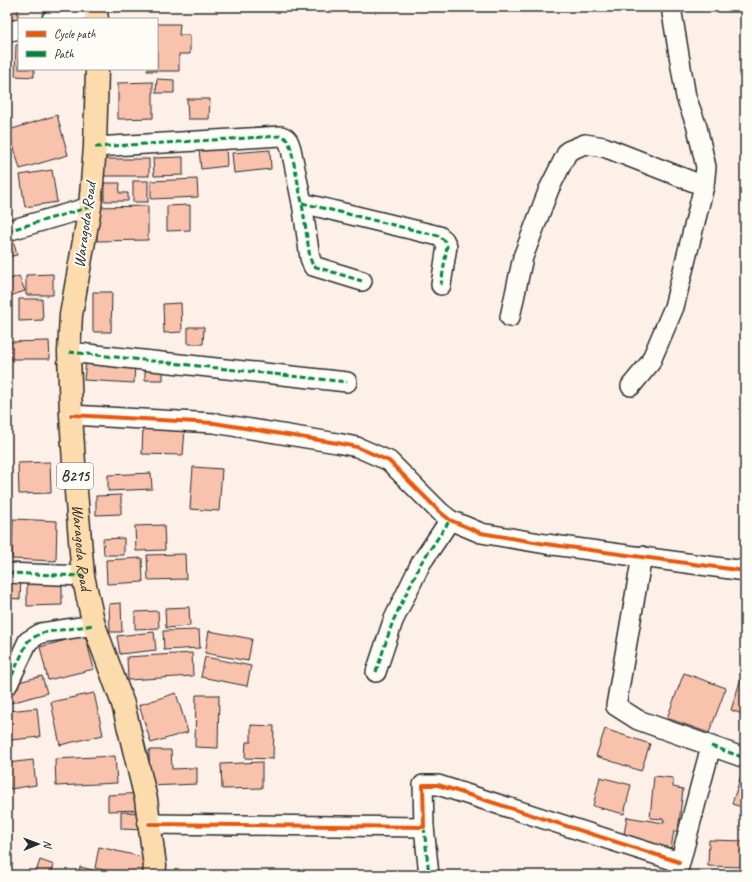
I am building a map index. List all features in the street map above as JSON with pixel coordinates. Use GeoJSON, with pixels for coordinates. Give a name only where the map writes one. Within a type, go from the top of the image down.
{"type":"FeatureCollection","features":[{"type":"Feature","properties":{"kind":"main road"},"geometry":{"type":"LineString","coordinates":[[95,7],[96,18]]}},
{"type":"Feature","properties":{"kind":"main road","name":"Waragoda Road"},"geometry":{"type":"LineString","coordinates":[[97,70],[95,147],[90,207],[71,315],[69,352],[71,415],[83,576],[94,625],[123,704],[146,799],[155,866],[154,875]]}},
{"type":"Feature","properties":{"kind":"street"},"geometry":{"type":"LineString","coordinates":[[55,18],[92,7]]}},
{"type":"Feature","properties":{"kind":"street"},"geometry":{"type":"LineString","coordinates":[[631,386],[650,363],[674,307],[704,186],[706,166],[697,127],[686,97],[672,7]]}},
{"type":"Feature","properties":{"kind":"street"},"geometry":{"type":"LineString","coordinates":[[7,32],[18,29]]}},
{"type":"Feature","properties":{"kind":"street"},"geometry":{"type":"LineString","coordinates":[[95,147],[281,136],[286,137],[289,143],[302,203],[310,258],[313,266],[362,281]]}},
{"type":"Feature","properties":{"kind":"street"},"geometry":{"type":"LineString","coordinates":[[510,317],[523,257],[549,189],[568,151],[585,144],[604,147],[704,186]]}},
{"type":"Feature","properties":{"kind":"street"},"geometry":{"type":"LineString","coordinates":[[302,203],[439,236],[444,240],[447,246],[441,285]]}},
{"type":"Feature","properties":{"kind":"street"},"geometry":{"type":"LineString","coordinates":[[7,231],[90,207]]}},
{"type":"Feature","properties":{"kind":"street"},"geometry":{"type":"LineString","coordinates":[[69,352],[347,382]]}},
{"type":"Feature","properties":{"kind":"street"},"geometry":{"type":"LineString","coordinates":[[71,415],[214,423],[337,442],[358,447],[389,461],[450,520],[481,533],[546,544],[745,571]]}},
{"type":"Feature","properties":{"kind":"street"},"geometry":{"type":"LineString","coordinates":[[376,672],[393,621],[421,563],[450,520]]}},
{"type":"Feature","properties":{"kind":"street"},"geometry":{"type":"LineString","coordinates":[[642,556],[616,706],[638,720],[745,758]]}},
{"type":"Feature","properties":{"kind":"street"},"geometry":{"type":"LineString","coordinates":[[7,573],[83,576]]}},
{"type":"Feature","properties":{"kind":"street"},"geometry":{"type":"LineString","coordinates":[[8,684],[28,641],[42,633],[94,625]]}},
{"type":"Feature","properties":{"kind":"street"},"geometry":{"type":"LineString","coordinates":[[429,875],[424,827],[423,785],[438,785],[678,869],[711,746]]}},
{"type":"Feature","properties":{"kind":"street"},"geometry":{"type":"LineString","coordinates":[[149,824],[424,827]]}},
{"type":"Feature","properties":{"kind":"building"},"geometry":{"type":"Polygon","coordinates":[[[7,7],[18,7],[18,21],[7,21],[7,7]]]}},
{"type":"Feature","properties":{"kind":"building"},"geometry":{"type":"Polygon","coordinates":[[[158,24],[180,24],[179,35],[190,35],[190,54],[179,54],[179,71],[147,71],[158,70],[158,24]]]}},
{"type":"Feature","properties":{"kind":"building"},"geometry":{"type":"Polygon","coordinates":[[[16,45],[18,45],[18,70],[34,70],[34,77],[15,76],[16,45]]]}},
{"type":"Feature","properties":{"kind":"building"},"geometry":{"type":"Polygon","coordinates":[[[9,78],[11,123],[7,123],[7,79],[9,78]]]}},
{"type":"Feature","properties":{"kind":"building"},"geometry":{"type":"Polygon","coordinates":[[[157,79],[174,80],[174,93],[156,93],[157,79]]]}},
{"type":"Feature","properties":{"kind":"building"},"geometry":{"type":"Polygon","coordinates":[[[153,82],[153,118],[118,119],[118,83],[153,82]]]}},
{"type":"Feature","properties":{"kind":"building"},"geometry":{"type":"Polygon","coordinates":[[[187,99],[210,99],[209,119],[188,119],[187,99]]]}},
{"type":"Feature","properties":{"kind":"building"},"geometry":{"type":"Polygon","coordinates":[[[57,115],[68,155],[20,169],[9,130],[57,115]]]}},
{"type":"Feature","properties":{"kind":"building"},"geometry":{"type":"Polygon","coordinates":[[[226,146],[227,166],[201,169],[199,149],[226,146]]]}},
{"type":"Feature","properties":{"kind":"building"},"geometry":{"type":"Polygon","coordinates":[[[270,150],[271,169],[234,173],[232,153],[270,150]]]}},
{"type":"Feature","properties":{"kind":"building"},"geometry":{"type":"Polygon","coordinates":[[[183,157],[183,175],[154,176],[153,158],[183,157]]]}},
{"type":"Feature","properties":{"kind":"building"},"geometry":{"type":"Polygon","coordinates":[[[104,159],[149,159],[149,176],[104,176],[104,159]]]}},
{"type":"Feature","properties":{"kind":"building"},"geometry":{"type":"Polygon","coordinates":[[[52,170],[57,202],[25,207],[20,175],[52,170]]]}},
{"type":"Feature","properties":{"kind":"building"},"geometry":{"type":"Polygon","coordinates":[[[197,179],[198,197],[151,199],[151,181],[197,179]]]}},
{"type":"Feature","properties":{"kind":"building"},"geometry":{"type":"Polygon","coordinates":[[[133,181],[148,181],[148,202],[133,202],[133,181]]]}},
{"type":"Feature","properties":{"kind":"building"},"geometry":{"type":"Polygon","coordinates":[[[104,183],[120,183],[119,193],[128,193],[128,201],[104,201],[104,183]]]}},
{"type":"Feature","properties":{"kind":"building"},"geometry":{"type":"Polygon","coordinates":[[[190,205],[190,230],[167,231],[167,206],[190,205]]]}},
{"type":"Feature","properties":{"kind":"building"},"geometry":{"type":"Polygon","coordinates":[[[148,206],[148,240],[97,241],[97,207],[148,206]]]}},
{"type":"Feature","properties":{"kind":"building"},"geometry":{"type":"Polygon","coordinates":[[[12,236],[17,255],[7,257],[7,238],[12,236]]]}},
{"type":"Feature","properties":{"kind":"building"},"geometry":{"type":"Polygon","coordinates":[[[53,274],[53,295],[26,295],[26,275],[53,274]]]}},
{"type":"Feature","properties":{"kind":"building"},"geometry":{"type":"Polygon","coordinates":[[[19,276],[25,291],[7,297],[7,280],[19,276]]]}},
{"type":"Feature","properties":{"kind":"building"},"geometry":{"type":"Polygon","coordinates":[[[93,292],[112,292],[111,332],[93,332],[93,292]]]}},
{"type":"Feature","properties":{"kind":"building"},"geometry":{"type":"Polygon","coordinates":[[[19,299],[42,299],[43,320],[19,321],[19,299]]]}},
{"type":"Feature","properties":{"kind":"building"},"geometry":{"type":"Polygon","coordinates":[[[181,303],[182,332],[164,333],[163,304],[181,303]]]}},
{"type":"Feature","properties":{"kind":"building"},"geometry":{"type":"Polygon","coordinates":[[[188,327],[204,327],[203,344],[188,344],[188,327]]]}},
{"type":"Feature","properties":{"kind":"building"},"geometry":{"type":"Polygon","coordinates":[[[49,341],[50,359],[7,359],[7,342],[49,341]]]}},
{"type":"Feature","properties":{"kind":"building"},"geometry":{"type":"Polygon","coordinates":[[[86,360],[135,363],[134,383],[84,380],[86,360]]]}},
{"type":"Feature","properties":{"kind":"building"},"geometry":{"type":"Polygon","coordinates":[[[145,368],[163,368],[163,380],[145,380],[145,368]]]}},
{"type":"Feature","properties":{"kind":"building"},"geometry":{"type":"Polygon","coordinates":[[[143,427],[185,429],[183,455],[142,454],[143,427]]]}},
{"type":"Feature","properties":{"kind":"building"},"geometry":{"type":"Polygon","coordinates":[[[50,462],[51,493],[19,494],[18,463],[50,462]]]}},
{"type":"Feature","properties":{"kind":"building"},"geometry":{"type":"Polygon","coordinates":[[[193,467],[222,469],[219,511],[190,509],[193,467]]]}},
{"type":"Feature","properties":{"kind":"building"},"geometry":{"type":"Polygon","coordinates":[[[151,473],[152,489],[108,491],[108,475],[151,473]]]}},
{"type":"Feature","properties":{"kind":"building"},"geometry":{"type":"Polygon","coordinates":[[[121,495],[121,514],[96,515],[96,496],[121,495]]]}},
{"type":"Feature","properties":{"kind":"building"},"geometry":{"type":"Polygon","coordinates":[[[7,519],[10,519],[8,560],[7,560],[7,519]]]}},
{"type":"Feature","properties":{"kind":"building"},"geometry":{"type":"Polygon","coordinates":[[[13,519],[57,521],[56,561],[12,559],[13,519]]]}},
{"type":"Feature","properties":{"kind":"building"},"geometry":{"type":"Polygon","coordinates":[[[164,525],[165,550],[136,551],[135,526],[164,525]]]}},
{"type":"Feature","properties":{"kind":"building"},"geometry":{"type":"Polygon","coordinates":[[[124,538],[124,555],[104,555],[103,539],[124,538]]]}},
{"type":"Feature","properties":{"kind":"building"},"geometry":{"type":"Polygon","coordinates":[[[185,554],[186,579],[148,580],[147,555],[185,554]]]}},
{"type":"Feature","properties":{"kind":"building"},"geometry":{"type":"Polygon","coordinates":[[[142,558],[143,582],[107,584],[106,560],[142,558]]]}},
{"type":"Feature","properties":{"kind":"building"},"geometry":{"type":"Polygon","coordinates":[[[7,577],[21,578],[20,599],[7,598],[7,577]]]}},
{"type":"Feature","properties":{"kind":"building"},"geometry":{"type":"Polygon","coordinates":[[[27,580],[62,580],[62,605],[27,606],[27,580]]]}},
{"type":"Feature","properties":{"kind":"building"},"geometry":{"type":"Polygon","coordinates":[[[121,603],[122,632],[110,632],[109,604],[121,603]]]}},
{"type":"Feature","properties":{"kind":"building"},"geometry":{"type":"Polygon","coordinates":[[[189,607],[190,626],[166,628],[165,608],[189,607]]]}},
{"type":"Feature","properties":{"kind":"building"},"geometry":{"type":"Polygon","coordinates":[[[158,611],[159,628],[135,629],[135,612],[158,611]]]}},
{"type":"Feature","properties":{"kind":"building"},"geometry":{"type":"Polygon","coordinates":[[[199,630],[200,648],[164,650],[163,631],[199,630]]]}},
{"type":"Feature","properties":{"kind":"building"},"geometry":{"type":"Polygon","coordinates":[[[209,631],[252,639],[248,661],[205,653],[209,631]]]}},
{"type":"Feature","properties":{"kind":"building"},"geometry":{"type":"Polygon","coordinates":[[[154,632],[156,650],[120,654],[117,636],[154,632]]]}},
{"type":"Feature","properties":{"kind":"building"},"geometry":{"type":"Polygon","coordinates":[[[85,635],[94,669],[48,680],[40,647],[85,635]]]}},
{"type":"Feature","properties":{"kind":"building"},"geometry":{"type":"Polygon","coordinates":[[[192,653],[193,676],[128,680],[127,657],[192,653]]]}},
{"type":"Feature","properties":{"kind":"building"},"geometry":{"type":"Polygon","coordinates":[[[205,657],[251,666],[247,686],[201,677],[205,657]]]}},
{"type":"Feature","properties":{"kind":"building"},"geometry":{"type":"Polygon","coordinates":[[[745,669],[745,715],[731,710],[745,669]]]}},
{"type":"Feature","properties":{"kind":"building"},"geometry":{"type":"Polygon","coordinates":[[[684,673],[726,688],[709,733],[667,718],[684,673]]]}},
{"type":"Feature","properties":{"kind":"building"},"geometry":{"type":"Polygon","coordinates":[[[42,676],[47,693],[7,704],[7,685],[42,676]]]}},
{"type":"Feature","properties":{"kind":"building"},"geometry":{"type":"Polygon","coordinates":[[[94,693],[103,735],[60,745],[51,702],[94,693]]]}},
{"type":"Feature","properties":{"kind":"building"},"geometry":{"type":"Polygon","coordinates":[[[176,693],[188,732],[151,743],[139,705],[176,693]]]}},
{"type":"Feature","properties":{"kind":"building"},"geometry":{"type":"Polygon","coordinates":[[[196,695],[219,695],[218,748],[195,747],[196,695]]]}},
{"type":"Feature","properties":{"kind":"building"},"geometry":{"type":"Polygon","coordinates":[[[37,708],[40,737],[11,740],[8,711],[37,708]]]}},
{"type":"Feature","properties":{"kind":"building"},"geometry":{"type":"Polygon","coordinates":[[[251,725],[274,726],[273,759],[245,758],[246,742],[251,742],[251,725]]]}},
{"type":"Feature","properties":{"kind":"building"},"geometry":{"type":"Polygon","coordinates":[[[605,729],[650,744],[641,771],[596,756],[605,729]]]}},
{"type":"Feature","properties":{"kind":"building"},"geometry":{"type":"Polygon","coordinates":[[[149,750],[171,750],[172,769],[197,768],[197,784],[150,786],[149,750]]]}},
{"type":"Feature","properties":{"kind":"building"},"geometry":{"type":"Polygon","coordinates":[[[115,756],[117,783],[56,786],[55,759],[115,756]]]}},
{"type":"Feature","properties":{"kind":"building"},"geometry":{"type":"Polygon","coordinates":[[[33,760],[36,785],[10,789],[7,763],[33,760]]]}},
{"type":"Feature","properties":{"kind":"building"},"geometry":{"type":"Polygon","coordinates":[[[262,762],[262,788],[222,789],[221,764],[262,762]]]}},
{"type":"Feature","properties":{"kind":"building"},"geometry":{"type":"Polygon","coordinates":[[[743,769],[745,770],[745,808],[732,804],[743,769]]]}},
{"type":"Feature","properties":{"kind":"building"},"geometry":{"type":"Polygon","coordinates":[[[654,776],[673,778],[673,787],[683,789],[678,832],[674,831],[671,848],[623,840],[627,817],[664,823],[664,819],[650,818],[654,776]]]}},
{"type":"Feature","properties":{"kind":"building"},"geometry":{"type":"Polygon","coordinates":[[[600,777],[631,785],[624,814],[593,806],[600,777]]]}},
{"type":"Feature","properties":{"kind":"building"},"geometry":{"type":"Polygon","coordinates":[[[143,793],[143,810],[108,811],[108,795],[143,793]]]}},
{"type":"Feature","properties":{"kind":"building"},"geometry":{"type":"Polygon","coordinates":[[[121,812],[145,813],[145,830],[121,829],[121,812]]]}},
{"type":"Feature","properties":{"kind":"building"},"geometry":{"type":"Polygon","coordinates":[[[709,840],[745,841],[745,867],[708,866],[709,840]]]}},
{"type":"Feature","properties":{"kind":"building"},"geometry":{"type":"Polygon","coordinates":[[[99,847],[147,858],[143,875],[125,875],[95,868],[99,847]]]}},
{"type":"Feature","properties":{"kind":"building"},"geometry":{"type":"Polygon","coordinates":[[[40,860],[54,865],[51,875],[35,875],[40,860]]]}},
{"type":"Feature","properties":{"kind":"building"},"geometry":{"type":"Polygon","coordinates":[[[80,867],[115,875],[78,875],[80,867]]]}},
{"type":"Feature","properties":{"kind":"building"},"geometry":{"type":"Polygon","coordinates":[[[697,872],[725,874],[740,875],[697,875],[697,872]]]}},
{"type":"Feature","properties":{"kind":"marked path"},"geometry":{"type":"LineString","coordinates":[[95,147],[281,136],[285,138],[290,144],[302,203],[310,258],[313,266],[362,281]]}},
{"type":"Feature","properties":{"kind":"marked path"},"geometry":{"type":"LineString","coordinates":[[302,203],[439,236],[444,240],[447,246],[441,285]]}},
{"type":"Feature","properties":{"kind":"marked path"},"geometry":{"type":"LineString","coordinates":[[7,231],[90,207]]}},
{"type":"Feature","properties":{"kind":"marked path"},"geometry":{"type":"LineString","coordinates":[[69,352],[347,382]]}},
{"type":"Feature","properties":{"kind":"marked path"},"geometry":{"type":"LineString","coordinates":[[376,672],[393,621],[421,563],[450,520]]}},
{"type":"Feature","properties":{"kind":"marked path"},"geometry":{"type":"LineString","coordinates":[[7,573],[83,576]]}},
{"type":"Feature","properties":{"kind":"marked path"},"geometry":{"type":"LineString","coordinates":[[8,684],[28,641],[41,633],[94,625]]}},
{"type":"Feature","properties":{"kind":"marked path"},"geometry":{"type":"LineString","coordinates":[[711,746],[745,758]]}},
{"type":"Feature","properties":{"kind":"marked path"},"geometry":{"type":"LineString","coordinates":[[424,827],[429,875]]}},
{"type":"Feature","properties":{"kind":"cycle path"},"geometry":{"type":"LineString","coordinates":[[71,415],[214,423],[357,447],[389,461],[440,512],[450,520],[481,533],[546,544],[745,571]]}},
{"type":"Feature","properties":{"kind":"cycle path"},"geometry":{"type":"LineString","coordinates":[[149,824],[424,827],[423,785],[438,785],[679,862]]}}]}
